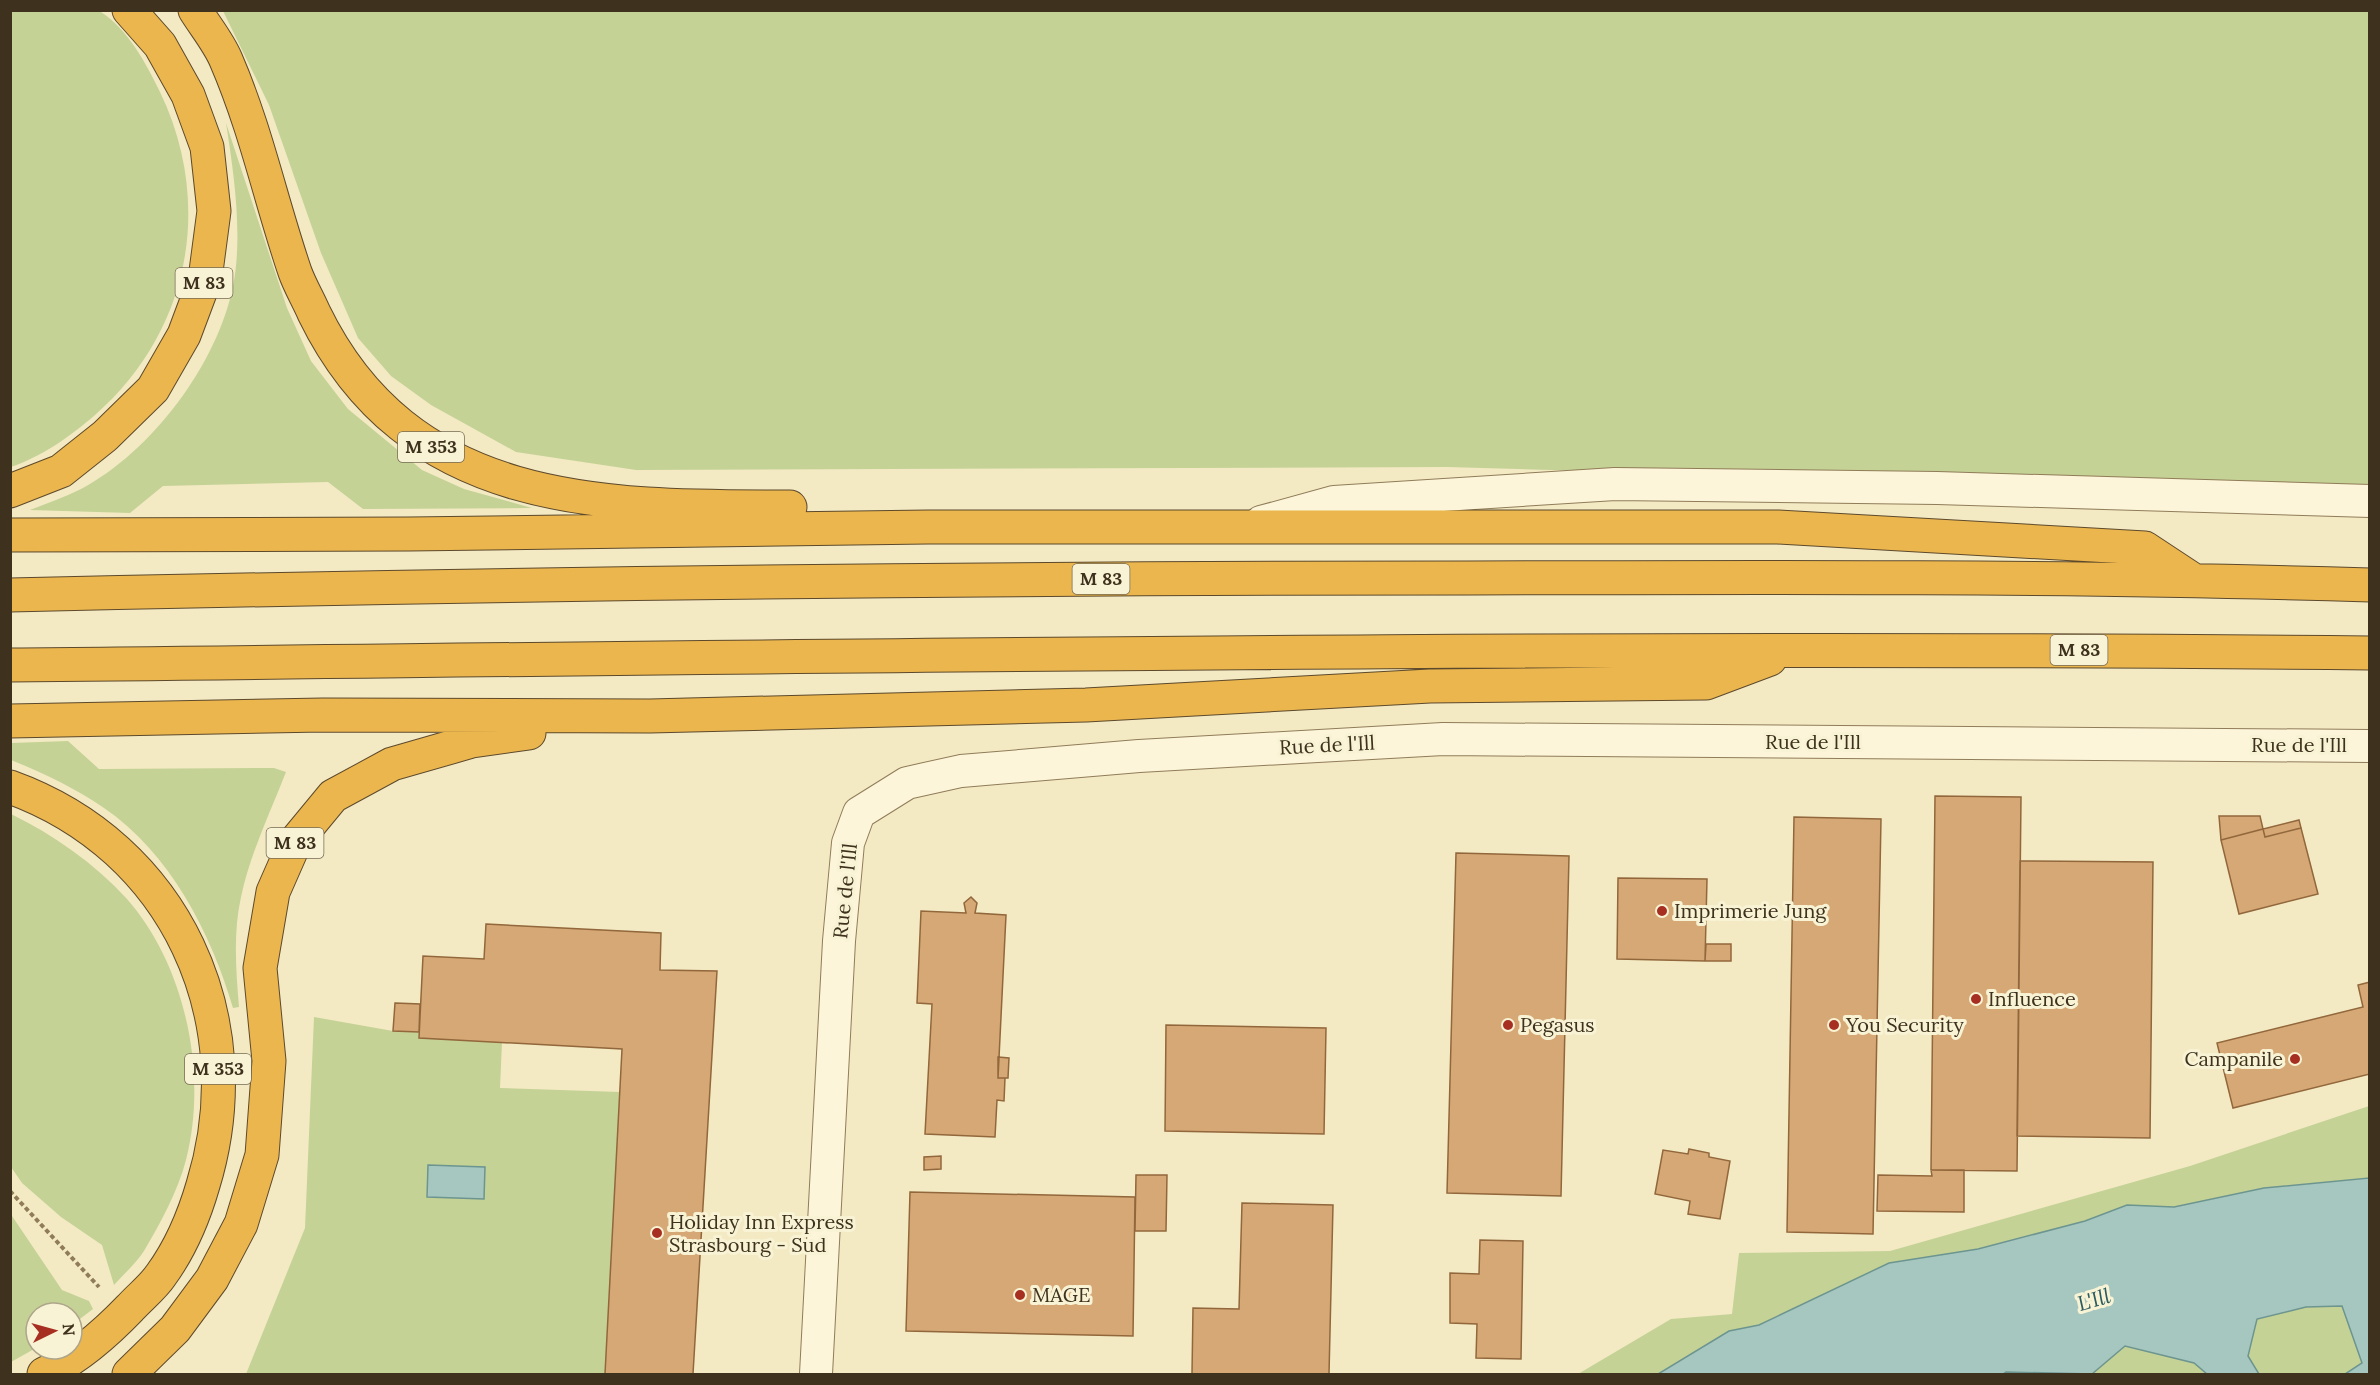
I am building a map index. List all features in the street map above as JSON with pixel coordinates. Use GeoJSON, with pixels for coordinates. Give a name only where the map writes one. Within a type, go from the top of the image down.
{"type":"FeatureCollection","features":[{"type":"Feature","properties":{"kind":"highway","name":"M 83"},"geometry":{"type":"LineString","coordinates":[[10,491],[61,471],[105,436],[153,389],[184,335],[205,279],[214,211],[207,147],[188,95],[160,45],[129,10]]}},
{"type":"Feature","properties":{"kind":"highway","name":"M 353"},"geometry":{"type":"LineString","coordinates":[[195,10],[225,58],[250,124],[296,274],[329,344],[353,378],[387,415],[429,446],[478,471],[527,487],[570,495],[626,503],[797,507],[928,527]]}},
{"type":"Feature","properties":{"kind":"highway"},"geometry":{"type":"LineString","coordinates":[[10,535],[410,534],[928,527],[1790,527],[2145,548],[2192,579]]}},
{"type":"Feature","properties":{"kind":"highway","name":"M 83"},"geometry":{"type":"LineString","coordinates":[[10,595],[400,586],[1211,578],[2192,579],[2370,585]]}},
{"type":"Feature","properties":{"kind":"highway","name":"M 83"},"geometry":{"type":"LineString","coordinates":[[10,665],[1210,654],[2063,650],[2370,653]]}},
{"type":"Feature","properties":{"kind":"highway"},"geometry":{"type":"LineString","coordinates":[[10,721],[323,715],[650,716],[1086,705],[1430,686],[1706,683],[1788,652]]}},
{"type":"Feature","properties":{"kind":"highway","name":"M 83"},"geometry":{"type":"LineString","coordinates":[[129,1374],[175,1329],[212,1279],[241,1224],[262,1155],[269,1061],[260,968],[273,892],[295,842],[333,796],[392,764],[472,741],[650,716]]}},
{"type":"Feature","properties":{"kind":"highway","name":"M 353"},"geometry":{"type":"LineString","coordinates":[[10,787],[44,799],[72,816],[117,850],[142,875],[176,921],[200,975],[215,1024],[220,1093],[212,1157],[194,1216],[161,1275],[101,1338],[44,1374]]}},
{"type":"Feature","properties":{"kind":"street"},"geometry":{"type":"LineString","coordinates":[[1246,526],[1334,502],[1615,484],[1937,488],[2370,501]]}},
{"type":"Feature","properties":{"kind":"street","name":"Rue de l'Ill"},"geometry":{"type":"LineString","coordinates":[[816,1374],[839,941],[848,843],[859,813],[907,783],[961,771],[1139,756],[1443,739],[2370,746]]}},
{"type":"Feature","properties":{"kind":"path"},"geometry":{"type":"LineString","coordinates":[[10,1191],[99,1288]]}},
{"type":"Feature","properties":{"kind":"green space"},"geometry":{"type":"Polygon","coordinates":[[[11,10],[95,10],[111,19],[120,28],[143,59],[160,92],[177,135],[186,178],[188,222],[183,264],[172,306],[153,345],[127,382],[95,415],[66,438],[33,458],[11,467],[11,10]]]}},
{"type":"Feature","properties":{"kind":"green space"},"geometry":{"type":"Polygon","coordinates":[[[223,11],[2369,11],[2369,493],[1447,467],[636,470],[516,452],[431,405],[391,376],[358,338],[321,253],[269,105],[223,11]]]}},
{"type":"Feature","properties":{"kind":"green space"},"geometry":{"type":"Polygon","coordinates":[[[226,123],[287,308],[311,361],[348,409],[422,470],[464,489],[532,508],[363,509],[328,482],[163,486],[130,513],[30,510],[81,489],[107,473],[132,453],[177,403],[212,346],[225,316],[236,267],[237,226],[226,123]]]}},
{"type":"Feature","properties":{"kind":"green space"},"geometry":{"type":"Polygon","coordinates":[[[68,741],[99,769],[274,768],[286,772],[255,849],[238,911],[236,966],[239,1007],[233,1008],[213,951],[185,897],[149,848],[128,826],[104,808],[59,781],[11,760],[11,743],[68,741]]]}},
{"type":"Feature","properties":{"kind":"green space"},"geometry":{"type":"Polygon","coordinates":[[[11,814],[43,831],[73,851],[101,873],[127,899],[147,926],[164,956],[187,1023],[193,1058],[194,1093],[192,1127],[183,1172],[162,1219],[144,1251],[114,1285],[102,1245],[61,1217],[22,1183],[11,1167],[11,814]]]}},
{"type":"Feature","properties":{"kind":"green space"},"geometry":{"type":"Polygon","coordinates":[[[314,1017],[393,1031],[419,1032],[419,1037],[502,1042],[500,1088],[620,1092],[605,1374],[246,1374],[305,1228],[314,1017]]]}},
{"type":"Feature","properties":{"kind":"green space"},"geometry":{"type":"Polygon","coordinates":[[[2369,1106],[2369,1178],[2264,1188],[2174,1207],[2127,1205],[2085,1221],[1978,1249],[1889,1263],[1759,1325],[1729,1331],[1658,1374],[1578,1374],[1671,1319],[1732,1314],[1739,1253],[1890,1251],[2190,1166],[2369,1106]]]}},
{"type":"Feature","properties":{"kind":"green space"},"geometry":{"type":"Polygon","coordinates":[[[10,1213],[62,1290],[89,1301],[93,1309],[84,1316],[84,1301],[24,1301],[24,1355],[11,1362],[10,1213]]]}},
{"type":"Feature","properties":{"kind":"green space"},"geometry":{"type":"Polygon","coordinates":[[[2343,1306],[2362,1363],[2345,1374],[2259,1374],[2248,1356],[2257,1319],[2306,1307],[2343,1306]]]}},
{"type":"Feature","properties":{"kind":"green space"},"geometry":{"type":"Polygon","coordinates":[[[2125,1346],[2194,1363],[2207,1374],[2092,1374],[2125,1346]]]}},
{"type":"Feature","properties":{"kind":"water"},"geometry":{"type":"Polygon","coordinates":[[[428,1165],[485,1167],[484,1199],[427,1197],[428,1165]]]}},
{"type":"Feature","properties":{"kind":"water","name":"L'Ill"},"geometry":{"type":"Polygon","coordinates":[[[2369,1178],[2369,1374],[2345,1374],[2362,1363],[2342,1306],[2306,1307],[2257,1319],[2248,1356],[2259,1374],[2207,1374],[2194,1363],[2125,1346],[2092,1374],[2006,1372],[2003,1374],[1658,1374],[1729,1331],[1759,1325],[1889,1263],[1978,1249],[2085,1221],[2127,1205],[2174,1207],[2264,1188],[2369,1178]]]}},
{"type":"Feature","properties":{"kind":"building","name":"Influence"},"geometry":{"type":"Polygon","coordinates":[[[1935,796],[2021,797],[2017,1171],[1931,1170],[1935,796]]]}},
{"type":"Feature","properties":{"kind":"building"},"geometry":{"type":"Polygon","coordinates":[[[2219,816],[2260,816],[2263,829],[2221,840],[2219,816]]]}},
{"type":"Feature","properties":{"kind":"building","name":"You Security"},"geometry":{"type":"Polygon","coordinates":[[[1794,817],[1881,819],[1873,1234],[1787,1232],[1794,817]]]}},
{"type":"Feature","properties":{"kind":"building"},"geometry":{"type":"Polygon","coordinates":[[[2299,820],[2301,828],[2265,837],[2263,829],[2299,820]]]}},
{"type":"Feature","properties":{"kind":"building"},"geometry":{"type":"Polygon","coordinates":[[[2301,828],[2318,894],[2239,914],[2221,840],[2263,829],[2265,837],[2301,828]]]}},
{"type":"Feature","properties":{"kind":"building","name":"Pegasus"},"geometry":{"type":"Polygon","coordinates":[[[1456,853],[1569,856],[1561,1196],[1447,1193],[1456,853]]]}},
{"type":"Feature","properties":{"kind":"building"},"geometry":{"type":"Polygon","coordinates":[[[2020,861],[2153,862],[2150,1138],[2017,1136],[2020,861]]]}},
{"type":"Feature","properties":{"kind":"building","name":"Imprimerie Jung"},"geometry":{"type":"Polygon","coordinates":[[[1618,878],[1707,879],[1705,961],[1617,959],[1618,878]]]}},
{"type":"Feature","properties":{"kind":"building"},"geometry":{"type":"Polygon","coordinates":[[[971,897],[977,903],[975,913],[1006,915],[998,1078],[1005,1078],[1004,1101],[997,1100],[995,1137],[925,1134],[932,1004],[917,1003],[921,911],[966,913],[964,903],[971,897]]]}},
{"type":"Feature","properties":{"kind":"building","name":"Holiday Inn Express Strasbourg - Sud"},"geometry":{"type":"Polygon","coordinates":[[[486,924],[661,933],[660,970],[717,971],[693,1374],[605,1374],[622,1049],[419,1038],[423,956],[484,959],[486,924]]]}},
{"type":"Feature","properties":{"kind":"building"},"geometry":{"type":"Polygon","coordinates":[[[1706,944],[1731,944],[1731,961],[1705,961],[1706,944]]]}},
{"type":"Feature","properties":{"kind":"building","name":"Campanile"},"geometry":{"type":"Polygon","coordinates":[[[2370,982],[2370,1074],[2233,1108],[2217,1043],[2363,1007],[2358,985],[2370,982]]]}},
{"type":"Feature","properties":{"kind":"building"},"geometry":{"type":"Polygon","coordinates":[[[395,1003],[420,1004],[419,1032],[393,1031],[395,1003]]]}},
{"type":"Feature","properties":{"kind":"building"},"geometry":{"type":"Polygon","coordinates":[[[1166,1025],[1326,1028],[1324,1134],[1165,1131],[1166,1025]]]}},
{"type":"Feature","properties":{"kind":"building"},"geometry":{"type":"Polygon","coordinates":[[[998,1057],[1009,1058],[1008,1078],[998,1078],[998,1057]]]}},
{"type":"Feature","properties":{"kind":"building"},"geometry":{"type":"Polygon","coordinates":[[[1689,1149],[1709,1153],[1709,1157],[1730,1161],[1720,1219],[1688,1214],[1690,1201],[1655,1194],[1663,1150],[1688,1154],[1689,1149]]]}},
{"type":"Feature","properties":{"kind":"building"},"geometry":{"type":"Polygon","coordinates":[[[941,1156],[941,1169],[924,1170],[924,1157],[941,1156]]]}},
{"type":"Feature","properties":{"kind":"building"},"geometry":{"type":"Polygon","coordinates":[[[1931,1170],[1964,1170],[1964,1212],[1877,1211],[1878,1175],[1932,1176],[1931,1170]]]}},
{"type":"Feature","properties":{"kind":"building"},"geometry":{"type":"Polygon","coordinates":[[[1136,1175],[1167,1175],[1166,1231],[1135,1231],[1136,1175]]]}},
{"type":"Feature","properties":{"kind":"building","name":"MAGE"},"geometry":{"type":"Polygon","coordinates":[[[910,1192],[1135,1197],[1133,1336],[906,1331],[910,1192]]]}},
{"type":"Feature","properties":{"kind":"building"},"geometry":{"type":"Polygon","coordinates":[[[1242,1203],[1333,1205],[1329,1374],[1192,1374],[1193,1308],[1239,1309],[1242,1203]]]}},
{"type":"Feature","properties":{"kind":"building"},"geometry":{"type":"Polygon","coordinates":[[[1480,1240],[1523,1241],[1521,1359],[1476,1358],[1477,1324],[1450,1323],[1450,1273],[1479,1274],[1480,1240]]]}},
{"type":"Feature","properties":{"kind":"place","name":"Imprimerie Jung"},"geometry":{"type":"Point","coordinates":[1662,911]}},
{"type":"Feature","properties":{"kind":"place","name":"Influence"},"geometry":{"type":"Point","coordinates":[1976,999]}},
{"type":"Feature","properties":{"kind":"place","name":"Pegasus"},"geometry":{"type":"Point","coordinates":[1508,1025]}},
{"type":"Feature","properties":{"kind":"place","name":"You Security"},"geometry":{"type":"Point","coordinates":[1834,1025]}},
{"type":"Feature","properties":{"kind":"place","name":"Campanile"},"geometry":{"type":"Point","coordinates":[2295,1059]}},
{"type":"Feature","properties":{"kind":"place","name":"Holiday Inn Express Strasbourg - Sud"},"geometry":{"type":"Point","coordinates":[657,1233]}},
{"type":"Feature","properties":{"kind":"place","name":"MAGE"},"geometry":{"type":"Point","coordinates":[1020,1295]}}]}
